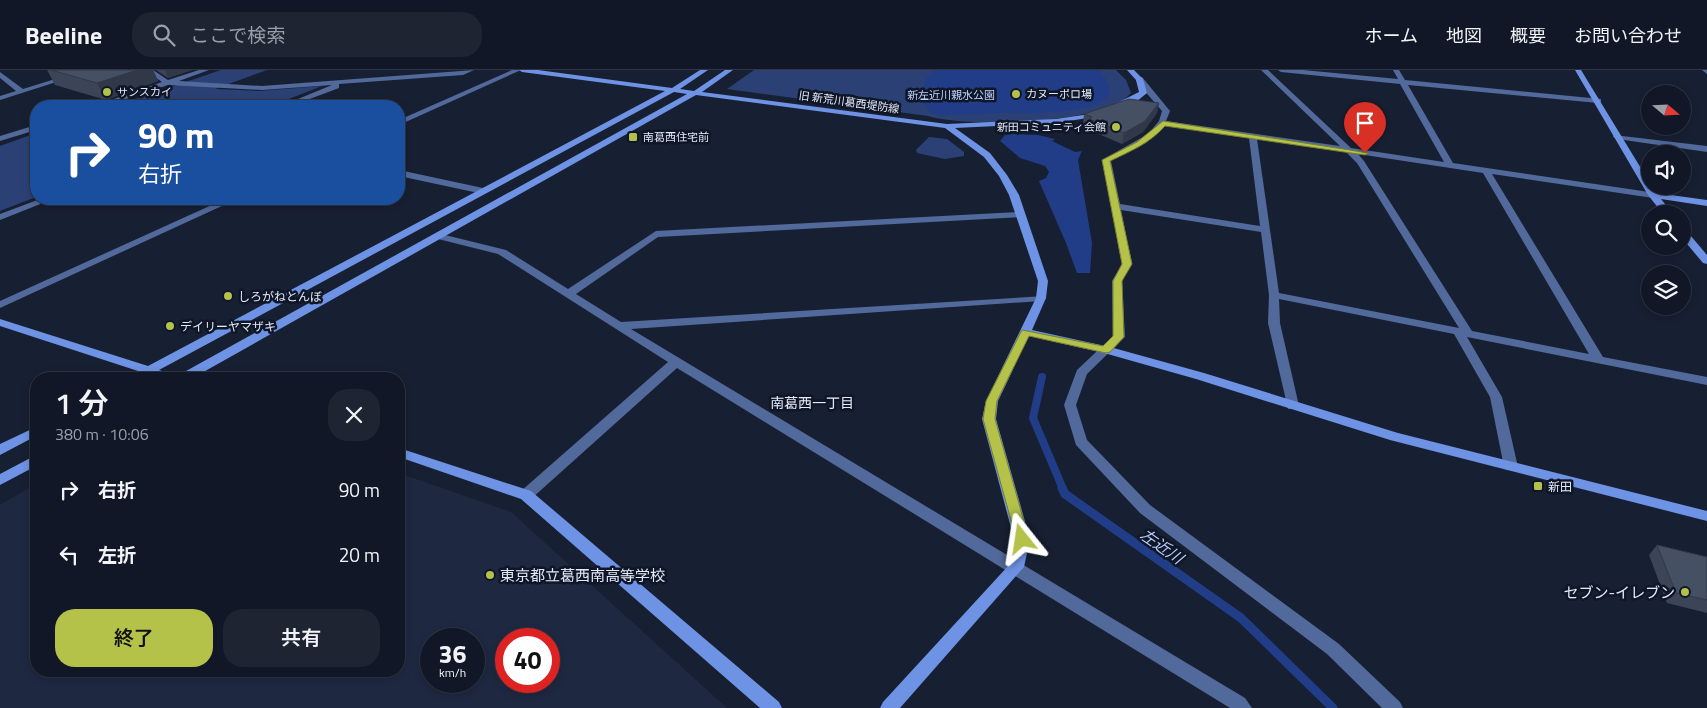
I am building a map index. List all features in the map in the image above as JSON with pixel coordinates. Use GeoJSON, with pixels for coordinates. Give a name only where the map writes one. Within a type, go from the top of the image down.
{"type":"FeatureCollection","features":[{"type":"Feature","properties":{"kind":"street"},"geometry":{"type":"LineString","coordinates":[[0,98],[91,70]]}},
{"type":"Feature","properties":{"kind":"street"},"geometry":{"type":"LineString","coordinates":[[148,70],[168,83],[262,88],[463,73],[471,70]]}},
{"type":"Feature","properties":{"kind":"street"},"geometry":{"type":"LineString","coordinates":[[116,100],[206,70]]}},
{"type":"Feature","properties":{"kind":"street"},"geometry":{"type":"LineString","coordinates":[[405,120],[520,70]]}},
{"type":"Feature","properties":{"kind":"street","name":"旧 新荒川葛西堤防線"},"geometry":{"type":"LineString","coordinates":[[520,70],[947,126],[1056,122],[1094,116],[1133,100],[1143,93],[1139,79]]}},
{"type":"Feature","properties":{"kind":"street"},"geometry":{"type":"LineString","coordinates":[[147,371],[673,90],[705,70]]}},
{"type":"Feature","properties":{"kind":"street"},"geometry":{"type":"LineString","coordinates":[[194,372],[695,93],[730,70]]}},
{"type":"Feature","properties":{"kind":"street"},"geometry":{"type":"LineString","coordinates":[[1130,70],[1156,97],[1166,111],[1163,123],[1154,134],[1140,144],[1106,160],[1127,264],[1118,281],[1118,337],[1081,373],[1070,405],[1081,442],[1145,509],[1333,649],[1394,708]]}},
{"type":"Feature","properties":{"kind":"street"},"geometry":{"type":"LineString","coordinates":[[1264,70],[1360,161],[1463,332],[1496,396],[1511,467]]}},
{"type":"Feature","properties":{"kind":"street"},"geometry":{"type":"LineString","coordinates":[[1281,70],[1598,101]]}},
{"type":"Feature","properties":{"kind":"street"},"geometry":{"type":"LineString","coordinates":[[1396,70],[1450,165]]}},
{"type":"Feature","properties":{"kind":"street"},"geometry":{"type":"LineString","coordinates":[[1578,70],[1641,176]]}},
{"type":"Feature","properties":{"kind":"street"},"geometry":{"type":"LineString","coordinates":[[0,74],[21,91]]}},
{"type":"Feature","properties":{"kind":"street"},"geometry":{"type":"LineString","coordinates":[[300,100],[349,81]]}},
{"type":"Feature","properties":{"kind":"street"},"geometry":{"type":"LineString","coordinates":[[1163,123],[1641,193]]}},
{"type":"Feature","properties":{"kind":"street"},"geometry":{"type":"LineString","coordinates":[[889,708],[1016,567],[1022,539],[989,419],[992,401],[1041,298],[1043,281],[1020,214],[1003,174],[987,155],[947,126]]}},
{"type":"Feature","properties":{"kind":"street"},"geometry":{"type":"LineString","coordinates":[[0,139],[30,129]]}},
{"type":"Feature","properties":{"kind":"street"},"geometry":{"type":"LineString","coordinates":[[1253,136],[1274,294],[1274,323],[1293,406]]}},
{"type":"Feature","properties":{"kind":"street"},"geometry":{"type":"LineString","coordinates":[[1617,138],[1707,149]]}},
{"type":"Feature","properties":{"kind":"street"},"geometry":{"type":"LineString","coordinates":[[1486,171],[1598,359]]}},
{"type":"Feature","properties":{"kind":"street"},"geometry":{"type":"LineString","coordinates":[[405,174],[483,191]]}},
{"type":"Feature","properties":{"kind":"street"},"geometry":{"type":"LineString","coordinates":[[1653,195],[1707,203]]}},
{"type":"Feature","properties":{"kind":"street"},"geometry":{"type":"LineString","coordinates":[[1653,195],[1661,205]]}},
{"type":"Feature","properties":{"kind":"street"},"geometry":{"type":"LineString","coordinates":[[0,217],[32,205]]}},
{"type":"Feature","properties":{"kind":"street"},"geometry":{"type":"LineString","coordinates":[[0,305],[219,205]]}},
{"type":"Feature","properties":{"kind":"street"},"geometry":{"type":"LineString","coordinates":[[1115,206],[1265,230]]}},
{"type":"Feature","properties":{"kind":"street"},"geometry":{"type":"LineString","coordinates":[[568,294],[656,234],[1020,214]]}},
{"type":"Feature","properties":{"kind":"street"},"geometry":{"type":"LineString","coordinates":[[437,236],[502,252],[676,362],[1016,567],[1243,708]]}},
{"type":"Feature","properties":{"kind":"street"},"geometry":{"type":"LineString","coordinates":[[1691,242],[1707,261]]}},
{"type":"Feature","properties":{"kind":"street"},"geometry":{"type":"LineString","coordinates":[[1274,294],[1707,381]]}},
{"type":"Feature","properties":{"kind":"street"},"geometry":{"type":"LineString","coordinates":[[620,326],[1041,298]]}},
{"type":"Feature","properties":{"kind":"street"},"geometry":{"type":"LineString","coordinates":[[0,322],[150,372]]}},
{"type":"Feature","properties":{"kind":"street"},"geometry":{"type":"LineString","coordinates":[[1026,332],[1106,350],[1200,376],[1395,437],[1707,516]]}},
{"type":"Feature","properties":{"kind":"street"},"geometry":{"type":"LineString","coordinates":[[526,495],[676,362]]}},
{"type":"Feature","properties":{"kind":"street"},"geometry":{"type":"LineString","coordinates":[[0,450],[30,434]]}},
{"type":"Feature","properties":{"kind":"street"},"geometry":{"type":"LineString","coordinates":[[405,454],[526,495],[773,708]]}},
{"type":"Feature","properties":{"kind":"street"},"geometry":{"type":"LineString","coordinates":[[0,480],[30,463]]}},
{"type":"Feature","properties":{"kind":"shaded area","name":"カヌーポロ場"},"geometry":{"type":"Polygon","coordinates":[[[935,70],[1098,70],[1106,79],[1111,92],[1103,100],[1092,106],[1064,112],[932,114],[920,98],[926,79],[935,70]]]}},
{"type":"Feature","properties":{"kind":"shaded area"},"geometry":{"type":"Polygon","coordinates":[[[1005,135],[1038,135],[1055,139],[1052,141],[1075,152],[1082,151],[1078,160],[1092,243],[1090,273],[1077,273],[1039,181],[1046,178],[1049,172],[1045,166],[1020,158],[1000,141],[1005,135]]]}},
{"type":"Feature","properties":{"kind":"shaded area","name":"東京都立葛西南高等学校"},"geometry":{"type":"Polygon","coordinates":[[[405,475],[511,512],[727,708],[0,708],[0,505],[30,488],[30,677],[405,677],[405,475]]]}},
{"type":"Feature","properties":{"kind":"green space"},"geometry":{"type":"Polygon","coordinates":[[[221,70],[267,70],[215,89],[259,91],[322,86],[286,100],[133,100],[221,70]]]}},
{"type":"Feature","properties":{"kind":"green space","name":"新左近川親水公園"},"geometry":{"type":"Polygon","coordinates":[[[754,70],[1116,70],[1126,80],[1131,93],[1116,104],[1094,112],[1065,118],[1034,121],[972,122],[727,89],[754,70]]]}},
{"type":"Feature","properties":{"kind":"green space"},"geometry":{"type":"Polygon","coordinates":[[[30,135],[30,199],[0,211],[0,146],[30,135]]]}},
{"type":"Feature","properties":{"kind":"green space"},"geometry":{"type":"Polygon","coordinates":[[[929,137],[947,139],[964,152],[964,156],[945,159],[917,153],[916,150],[929,137]]]}},
{"type":"Feature","properties":{"kind":"building"},"geometry":{"type":"Polygon","coordinates":[[[51,70],[137,70],[97,83],[51,70]]]}},
{"type":"Feature","properties":{"kind":"building"},"geometry":{"type":"Polygon","coordinates":[[[1129,99],[1159,103],[1145,121],[1124,133],[1089,119],[1092,117],[1084,114],[1129,99]]]}},
{"type":"Feature","properties":{"kind":"building"},"geometry":{"type":"Polygon","coordinates":[[[1657,545],[1707,557],[1707,600],[1676,593],[1657,545]]]}},
{"type":"Feature","properties":{"kind":"waterway","name":"左近川"},"geometry":{"type":"LineString","coordinates":[[1042,377],[1033,418],[1063,489]]}},
{"type":"Feature","properties":{"kind":"waterway","name":"左近川"},"geometry":{"type":"LineString","coordinates":[[1062,488],[1065,494],[1241,618],[1333,708]]}},
{"type":"Feature","properties":{"kind":"place","name":"サンスカイ"},"geometry":{"type":"Point","coordinates":[107,92]}},
{"type":"Feature","properties":{"kind":"place","name":"カヌーポロ場"},"geometry":{"type":"Point","coordinates":[1016,94]}},
{"type":"Feature","properties":{"kind":"place","name":"新田コミュニティ会館"},"geometry":{"type":"Point","coordinates":[1116,127]}},
{"type":"Feature","properties":{"kind":"place","name":"南葛西住宅前"},"geometry":{"type":"Point","coordinates":[633,137]}},
{"type":"Feature","properties":{"kind":"place","name":"しろがねとんぼ"},"geometry":{"type":"Point","coordinates":[228,296]}},
{"type":"Feature","properties":{"kind":"place","name":"デイリーヤマザキ"},"geometry":{"type":"Point","coordinates":[170,326]}},
{"type":"Feature","properties":{"kind":"place","name":"新田"},"geometry":{"type":"Point","coordinates":[1538,486]}},
{"type":"Feature","properties":{"kind":"place","name":"東京都立葛西南高等学校"},"geometry":{"type":"Point","coordinates":[490,575]}},
{"type":"Feature","properties":{"kind":"place","name":"セブン-イレブン"},"geometry":{"type":"Point","coordinates":[1685,592]}},
{"type":"Feature","properties":{"kind":"district","name":"南葛西一丁目"},"geometry":{"type":"Point","coordinates":[812,402]}},
{"type":"Feature","properties":{"kind":"route"},"geometry":{"type":"LineString","coordinates":[[1022,539],[989,419],[992,401],[1026,332],[1106,350],[1118,337],[1118,281],[1127,264],[1106,160],[1140,144],[1154,134],[1163,123],[1365,153]]}}]}
